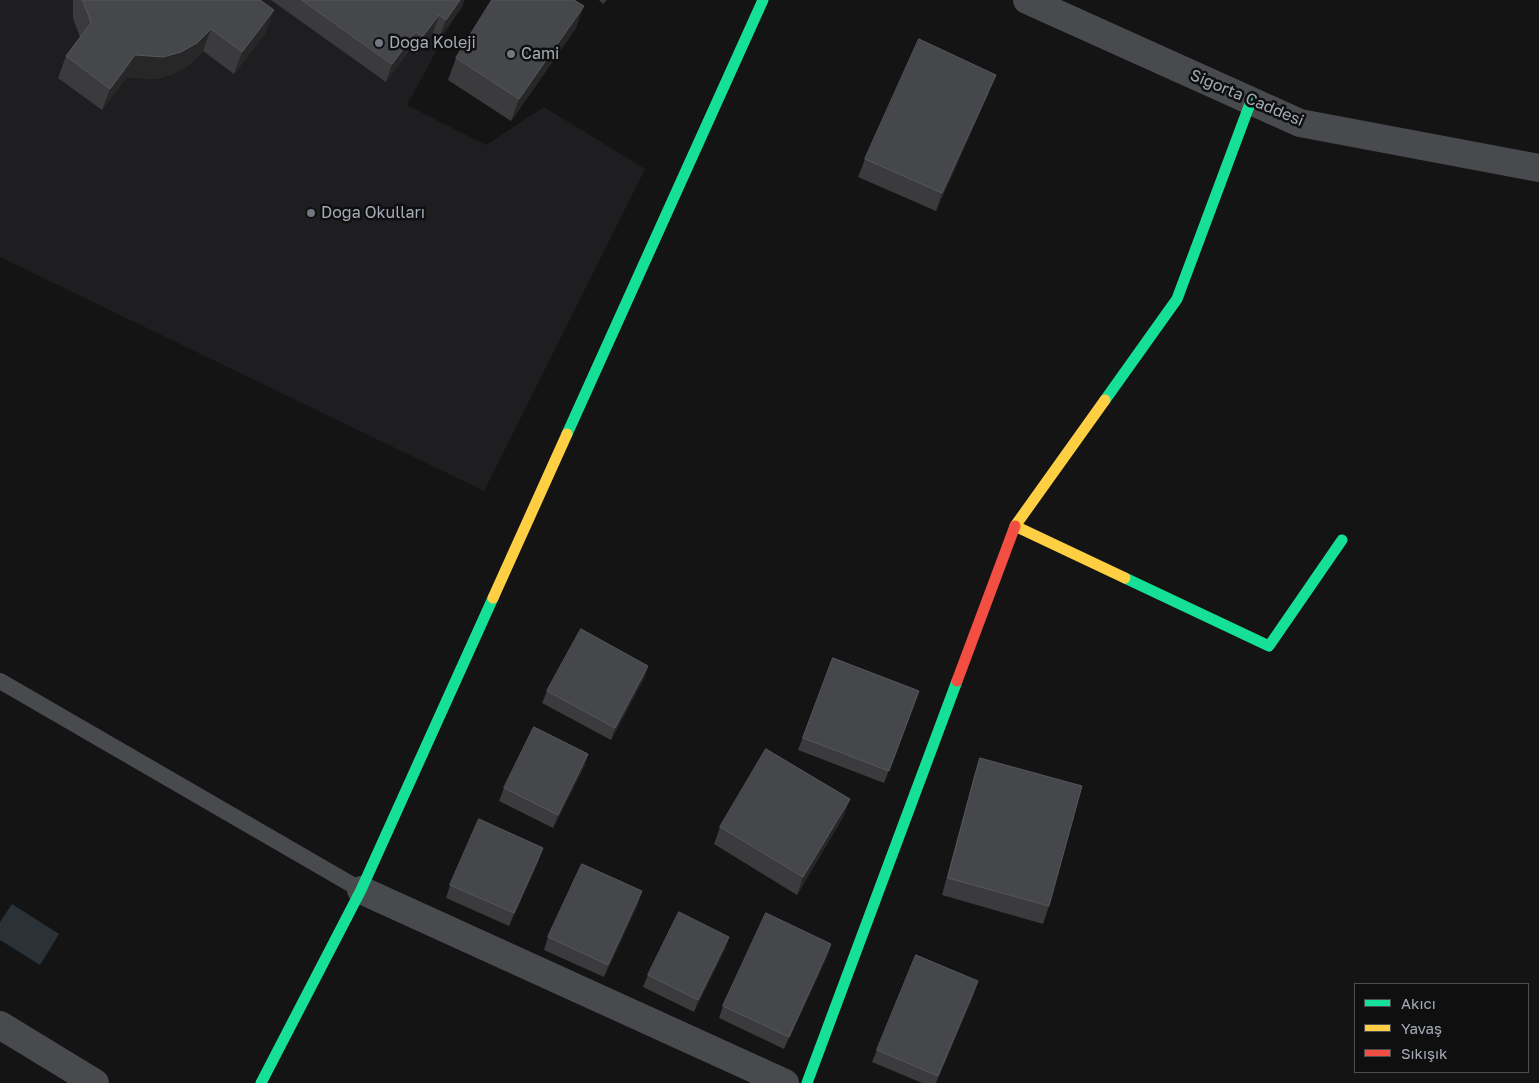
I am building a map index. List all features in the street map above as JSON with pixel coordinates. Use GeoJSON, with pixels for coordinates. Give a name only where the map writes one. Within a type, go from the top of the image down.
{"type":"FeatureCollection","features":[{"type":"Feature","properties":{"kind":"street"},"geometry":{"type":"LineString","coordinates":[[261,1083],[361,890],[763,0]]}},
{"type":"Feature","properties":{"kind":"street","name":"Sigorta Caddesi"},"geometry":{"type":"LineString","coordinates":[[1027,0],[1300,123],[1539,168]]}},
{"type":"Feature","properties":{"kind":"street"},"geometry":{"type":"LineString","coordinates":[[806,1083],[1015,526],[1177,299],[1251,101]]}},
{"type":"Feature","properties":{"kind":"street"},"geometry":{"type":"LineString","coordinates":[[1015,526],[1269,646],[1342,540]]}},
{"type":"Feature","properties":{"kind":"street"},"geometry":{"type":"LineString","coordinates":[[361,890],[785,1083]]}},
{"type":"Feature","properties":{"kind":"street"},"geometry":{"type":"LineString","coordinates":[[0,1025],[95,1083]]}},
{"type":"Feature","properties":{"kind":"lane"},"geometry":{"type":"LineString","coordinates":[[0,682],[361,890]]}},
{"type":"Feature","properties":{"kind":"shaded area","name":"Doğa Okulları"},"geometry":{"type":"Polygon","coordinates":[[[0,0],[464,0],[407,105],[486,145],[544,107],[645,169],[484,491],[0,257],[0,0]]]}},
{"type":"Feature","properties":{"kind":"shaded area"},"geometry":{"type":"Polygon","coordinates":[[[12,904],[59,934],[40,965],[0,940],[0,922],[12,904]]]}},
{"type":"Feature","properties":{"kind":"building"},"geometry":{"type":"Polygon","coordinates":[[[83,0],[260,0],[274,10],[242,52],[211,29],[197,43],[181,52],[163,57],[135,55],[110,89],[66,56],[91,23],[83,0]]]}},
{"type":"Feature","properties":{"kind":"building","name":"Doğa Koleji"},"geometry":{"type":"Polygon","coordinates":[[[302,0],[460,0],[446,20],[439,15],[423,36],[416,32],[392,64],[302,0]]]}},
{"type":"Feature","properties":{"kind":"building","name":"Cami"},"geometry":{"type":"Polygon","coordinates":[[[492,0],[574,0],[584,6],[519,99],[456,58],[492,0]]]}},
{"type":"Feature","properties":{"kind":"building"},"geometry":{"type":"Polygon","coordinates":[[[919,39],[996,75],[942,193],[865,159],[919,39]]]}},
{"type":"Feature","properties":{"kind":"building"},"geometry":{"type":"Polygon","coordinates":[[[581,629],[648,666],[615,728],[547,691],[581,629]]]}},
{"type":"Feature","properties":{"kind":"building"},"geometry":{"type":"Polygon","coordinates":[[[833,658],[919,691],[889,771],[803,738],[833,658]]]}},
{"type":"Feature","properties":{"kind":"building"},"geometry":{"type":"Polygon","coordinates":[[[534,727],[588,754],[558,815],[504,788],[534,727]]]}},
{"type":"Feature","properties":{"kind":"building"},"geometry":{"type":"Polygon","coordinates":[[[766,749],[850,799],[803,877],[720,827],[766,749]]]}},
{"type":"Feature","properties":{"kind":"building"},"geometry":{"type":"Polygon","coordinates":[[[980,758],[1082,786],[1049,906],[948,878],[980,758]]]}},
{"type":"Feature","properties":{"kind":"building"},"geometry":{"type":"Polygon","coordinates":[[[479,819],[543,848],[514,913],[450,885],[479,819]]]}},
{"type":"Feature","properties":{"kind":"building"},"geometry":{"type":"Polygon","coordinates":[[[582,864],[642,891],[608,965],[548,937],[582,864]]]}},
{"type":"Feature","properties":{"kind":"building"},"geometry":{"type":"Polygon","coordinates":[[[679,912],[729,937],[698,1000],[648,975],[679,912]]]}},
{"type":"Feature","properties":{"kind":"building"},"geometry":{"type":"Polygon","coordinates":[[[766,913],[831,944],[789,1037],[723,1006],[766,913]]]}},
{"type":"Feature","properties":{"kind":"building"},"geometry":{"type":"Polygon","coordinates":[[[916,955],[978,981],[938,1076],[877,1050],[916,955]]]}},
{"type":"Feature","properties":{"kind":"traffic: fast"},"geometry":{"type":"LineString","coordinates":[[567,434],[763,0]]}},
{"type":"Feature","properties":{"kind":"traffic: fast"},"geometry":{"type":"LineString","coordinates":[[1105,400],[1177,299],[1251,101]]}},
{"type":"Feature","properties":{"kind":"traffic: fast"},"geometry":{"type":"LineString","coordinates":[[1125,578],[1269,646],[1342,540]]}},
{"type":"Feature","properties":{"kind":"traffic: fast"},"geometry":{"type":"LineString","coordinates":[[261,1083],[361,890],[493,598]]}},
{"type":"Feature","properties":{"kind":"traffic: fast"},"geometry":{"type":"LineString","coordinates":[[807,1083],[957,681]]}},
{"type":"Feature","properties":{"kind":"traffic: slow"},"geometry":{"type":"LineString","coordinates":[[1105,400],[1015,526],[1125,578]]}},
{"type":"Feature","properties":{"kind":"traffic: slow"},"geometry":{"type":"LineString","coordinates":[[493,598],[567,434]]}},
{"type":"Feature","properties":{"kind":"traffic: jam"},"geometry":{"type":"LineString","coordinates":[[957,681],[1015,526]]}},
{"type":"Feature","properties":{"kind":"place","name":"Doğa Koleji"},"geometry":{"type":"Point","coordinates":[379,43]}},
{"type":"Feature","properties":{"kind":"place","name":"Cami"},"geometry":{"type":"Point","coordinates":[511,54]}},
{"type":"Feature","properties":{"kind":"place","name":"Doğa Okulları"},"geometry":{"type":"Point","coordinates":[311,213]}}]}
